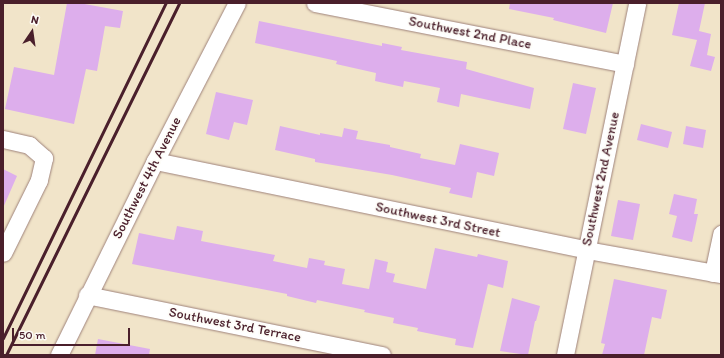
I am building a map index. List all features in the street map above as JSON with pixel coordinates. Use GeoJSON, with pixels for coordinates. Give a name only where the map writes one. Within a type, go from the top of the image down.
{"type":"FeatureCollection","features":[{"type":"Feature","properties":{"kind":"street","name":"Southwest 4th Avenue"},"geometry":{"type":"LineString","coordinates":[[59,355],[87,295],[237,3]]}},
{"type":"Feature","properties":{"kind":"street","name":"Southwest 2nd Place"},"geometry":{"type":"LineString","coordinates":[[315,3],[625,64]]}},
{"type":"Feature","properties":{"kind":"street","name":"Southwest 2nd Avenue"},"geometry":{"type":"LineString","coordinates":[[565,355],[637,3]]}},
{"type":"Feature","properties":{"kind":"street"},"geometry":{"type":"LineString","coordinates":[[3,139],[29,145],[44,158],[39,180],[3,253]]}},
{"type":"Feature","properties":{"kind":"street","name":"Southwest 3rd Street"},"geometry":{"type":"LineString","coordinates":[[155,162],[586,250],[717,274]]}},
{"type":"Feature","properties":{"kind":"street"},"geometry":{"type":"LineString","coordinates":[[717,274],[721,234]]}},
{"type":"Feature","properties":{"kind":"street","name":"Southwest 3rd Terrace"},"geometry":{"type":"LineString","coordinates":[[87,295],[382,355]]}},
{"type":"Feature","properties":{"kind":"building"},"geometry":{"type":"Polygon","coordinates":[[[67,3],[79,3],[123,11],[120,28],[105,26],[97,71],[86,69],[74,124],[5,109],[14,67],[54,75],[67,3]]]}},
{"type":"Feature","properties":{"kind":"building"},"geometry":{"type":"Polygon","coordinates":[[[510,3],[613,3],[606,33],[553,20],[554,18],[509,9],[510,3]]]}},
{"type":"Feature","properties":{"kind":"building"},"geometry":{"type":"Polygon","coordinates":[[[679,3],[705,3],[699,31],[711,34],[707,55],[715,57],[711,71],[690,66],[697,40],[672,35],[679,3]]]}},
{"type":"Feature","properties":{"kind":"building"},"geometry":{"type":"Polygon","coordinates":[[[259,21],[382,46],[382,43],[402,47],[401,50],[467,62],[466,69],[534,88],[530,109],[461,94],[459,107],[437,102],[440,88],[404,81],[403,87],[375,81],[376,73],[336,64],[337,61],[255,43],[259,21]]]}},
{"type":"Feature","properties":{"kind":"building"},"geometry":{"type":"Polygon","coordinates":[[[573,83],[596,88],[586,134],[563,129],[573,83]]]}},
{"type":"Feature","properties":{"kind":"building"},"geometry":{"type":"Polygon","coordinates":[[[216,92],[253,100],[247,125],[234,122],[229,140],[206,134],[216,92]]]}},
{"type":"Feature","properties":{"kind":"building"},"geometry":{"type":"Polygon","coordinates":[[[641,124],[672,132],[668,148],[637,140],[641,124]]]}},
{"type":"Feature","properties":{"kind":"building"},"geometry":{"type":"Polygon","coordinates":[[[280,126],[320,135],[320,133],[342,137],[344,128],[358,131],[356,139],[390,145],[390,147],[421,154],[420,158],[455,165],[460,144],[499,153],[494,176],[477,172],[472,198],[449,193],[451,188],[392,175],[315,162],[315,159],[275,150],[280,126]]]}},
{"type":"Feature","properties":{"kind":"building"},"geometry":{"type":"Polygon","coordinates":[[[686,126],[706,130],[703,148],[683,144],[686,126]]]}},
{"type":"Feature","properties":{"kind":"building"},"geometry":{"type":"Polygon","coordinates":[[[3,169],[17,176],[3,208],[3,169]]]}},
{"type":"Feature","properties":{"kind":"building"},"geometry":{"type":"Polygon","coordinates":[[[674,194],[697,199],[694,214],[698,214],[692,242],[672,237],[677,216],[669,214],[674,194]]]}},
{"type":"Feature","properties":{"kind":"building"},"geometry":{"type":"Polygon","coordinates":[[[618,200],[640,204],[633,240],[611,236],[618,200]]]}},
{"type":"Feature","properties":{"kind":"building"},"geometry":{"type":"Polygon","coordinates":[[[177,226],[203,231],[201,241],[275,255],[273,261],[307,268],[309,258],[325,261],[324,265],[345,269],[342,284],[369,289],[375,259],[388,262],[386,272],[395,274],[393,282],[426,289],[435,248],[477,257],[478,254],[508,261],[503,288],[488,284],[473,348],[455,345],[456,339],[417,331],[418,328],[393,323],[394,318],[364,312],[365,310],[317,300],[316,303],[287,296],[287,294],[132,264],[139,233],[174,240],[177,226]]]}},
{"type":"Feature","properties":{"kind":"building"},"geometry":{"type":"Polygon","coordinates":[[[614,279],[667,290],[661,319],[652,317],[644,355],[602,355],[605,344],[601,343],[614,279]]]}},
{"type":"Feature","properties":{"kind":"building"},"geometry":{"type":"Polygon","coordinates":[[[512,298],[540,306],[535,321],[528,355],[500,351],[512,298]]]}},
{"type":"Feature","properties":{"kind":"building"},"geometry":{"type":"Polygon","coordinates":[[[98,339],[150,349],[149,355],[95,355],[98,339]]]}},
{"type":"Feature","properties":{"kind":"railway"},"geometry":{"type":"LineString","coordinates":[[3,338],[166,3]]}},
{"type":"Feature","properties":{"kind":"railway"},"geometry":{"type":"LineString","coordinates":[[6,355],[179,3]]}}]}
